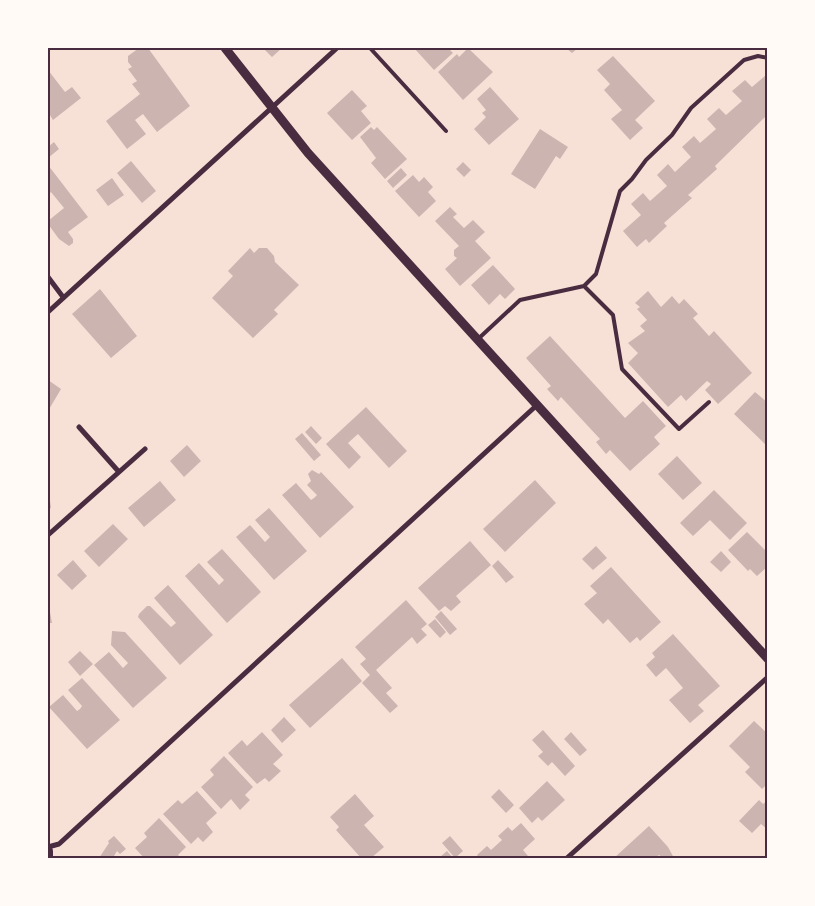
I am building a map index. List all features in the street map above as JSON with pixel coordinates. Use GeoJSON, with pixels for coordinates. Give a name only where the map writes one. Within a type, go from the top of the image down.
{"type":"FeatureCollection","features":[{"type":"Feature","properties":{"kind":"main road"},"geometry":{"type":"LineString","coordinates":[[48,851],[48,858]]}},
{"type":"Feature","properties":{"kind":"street"},"geometry":{"type":"LineString","coordinates":[[225,48],[308,153],[768,659]]}},
{"type":"Feature","properties":{"kind":"street"},"geometry":{"type":"LineString","coordinates":[[48,312],[337,48]]}},
{"type":"Feature","properties":{"kind":"street"},"geometry":{"type":"LineString","coordinates":[[48,277],[63,297]]}},
{"type":"Feature","properties":{"kind":"street"},"geometry":{"type":"LineString","coordinates":[[48,847],[59,844],[537,405]]}},
{"type":"Feature","properties":{"kind":"street"},"geometry":{"type":"LineString","coordinates":[[79,427],[119,472]]}},
{"type":"Feature","properties":{"kind":"street"},"geometry":{"type":"LineString","coordinates":[[48,535],[145,449]]}},
{"type":"Feature","properties":{"kind":"street"},"geometry":{"type":"LineString","coordinates":[[567,858],[768,677]]}},
{"type":"Feature","properties":{"kind":"lane"},"geometry":{"type":"LineString","coordinates":[[370,48],[446,131]]}},
{"type":"Feature","properties":{"kind":"lane"},"geometry":{"type":"LineString","coordinates":[[477,340],[520,300],[584,286],[596,274],[620,191],[646,160],[672,135],[692,108],[744,60],[758,56],[768,58]]}},
{"type":"Feature","properties":{"kind":"lane"},"geometry":{"type":"LineString","coordinates":[[584,286],[612,315],[622,369],[679,429],[709,402]]}},
{"type":"Feature","properties":{"kind":"building"},"geometry":{"type":"Polygon","coordinates":[[[139,48],[148,48],[190,106],[157,132],[143,114],[135,120],[146,134],[127,149],[106,121],[140,94],[132,84],[137,81],[128,69],[132,67],[128,62],[128,56],[139,48]]]}},
{"type":"Feature","properties":{"kind":"building"},"geometry":{"type":"Polygon","coordinates":[[[263,48],[282,48],[272,57],[263,48]]]}},
{"type":"Feature","properties":{"kind":"building"},"geometry":{"type":"Polygon","coordinates":[[[414,48],[448,48],[453,53],[434,70],[414,48]]]}},
{"type":"Feature","properties":{"kind":"building"},"geometry":{"type":"Polygon","coordinates":[[[468,48],[493,72],[463,100],[438,72],[457,54],[459,57],[468,48]]]}},
{"type":"Feature","properties":{"kind":"building"},"geometry":{"type":"Polygon","coordinates":[[[566,48],[578,48],[572,53],[566,48]]]}},
{"type":"Feature","properties":{"kind":"building"},"geometry":{"type":"Polygon","coordinates":[[[613,56],[655,101],[635,120],[643,128],[630,140],[611,119],[622,110],[604,90],[610,84],[597,70],[613,56]]]}},
{"type":"Feature","properties":{"kind":"building"},"geometry":{"type":"Polygon","coordinates":[[[48,70],[65,92],[72,87],[81,98],[53,120],[48,112],[48,70]]]}},
{"type":"Feature","properties":{"kind":"building"},"geometry":{"type":"Polygon","coordinates":[[[766,75],[768,114],[715,166],[717,169],[688,195],[692,198],[664,223],[667,226],[649,243],[646,239],[637,247],[623,231],[641,215],[631,204],[643,193],[650,201],[667,186],[657,175],[668,164],[675,172],[691,157],[682,147],[694,136],[700,143],[716,129],[707,119],[719,108],[726,115],[742,101],[732,91],[745,80],[752,87],[766,75]]]}},
{"type":"Feature","properties":{"kind":"building"},"geometry":{"type":"Polygon","coordinates":[[[490,87],[519,119],[489,145],[474,129],[486,117],[482,113],[486,110],[477,99],[490,87]]]}},
{"type":"Feature","properties":{"kind":"building"},"geometry":{"type":"Polygon","coordinates":[[[352,90],[367,106],[361,111],[371,123],[352,140],[327,113],[352,90]]]}},
{"type":"Feature","properties":{"kind":"building"},"geometry":{"type":"Polygon","coordinates":[[[371,127],[374,130],[377,127],[407,159],[385,179],[371,163],[376,158],[360,137],[371,127]]]}},
{"type":"Feature","properties":{"kind":"building"},"geometry":{"type":"Polygon","coordinates":[[[540,129],[568,147],[560,159],[556,156],[535,189],[511,174],[540,129]]]}},
{"type":"Feature","properties":{"kind":"building"},"geometry":{"type":"Polygon","coordinates":[[[54,142],[59,149],[48,158],[48,147],[54,142]]]}},
{"type":"Feature","properties":{"kind":"building"},"geometry":{"type":"Polygon","coordinates":[[[131,161],[156,191],[142,203],[117,173],[131,161]]]}},
{"type":"Feature","properties":{"kind":"building"},"geometry":{"type":"Polygon","coordinates":[[[463,162],[471,170],[464,177],[456,169],[463,162]]]}},
{"type":"Feature","properties":{"kind":"building"},"geometry":{"type":"Polygon","coordinates":[[[48,165],[88,217],[68,232],[73,239],[73,243],[69,246],[59,239],[48,224],[48,221],[64,208],[51,192],[48,195],[48,165]]]}},
{"type":"Feature","properties":{"kind":"building"},"geometry":{"type":"Polygon","coordinates":[[[401,168],[407,175],[393,188],[387,181],[401,168]]]}},
{"type":"Feature","properties":{"kind":"building"},"geometry":{"type":"Polygon","coordinates":[[[413,175],[419,182],[424,177],[433,187],[428,192],[436,201],[419,217],[395,191],[413,175]]]}},
{"type":"Feature","properties":{"kind":"building"},"geometry":{"type":"Polygon","coordinates":[[[112,178],[124,195],[108,206],[96,190],[112,178]]]}},
{"type":"Feature","properties":{"kind":"building"},"geometry":{"type":"Polygon","coordinates":[[[450,207],[457,214],[453,217],[464,228],[473,220],[485,232],[475,241],[491,258],[460,286],[445,269],[457,258],[454,256],[454,250],[459,246],[435,221],[450,207]]]}},
{"type":"Feature","properties":{"kind":"building"},"geometry":{"type":"Polygon","coordinates":[[[250,248],[254,253],[259,248],[267,248],[274,256],[275,262],[299,285],[274,310],[278,314],[253,338],[212,298],[233,276],[228,271],[250,248]]]}},
{"type":"Feature","properties":{"kind":"building"},"geometry":{"type":"Polygon","coordinates":[[[493,265],[515,289],[505,299],[500,294],[489,305],[471,285],[493,265]]]}},
{"type":"Feature","properties":{"kind":"building"},"geometry":{"type":"Polygon","coordinates":[[[100,289],[137,336],[111,358],[72,314],[100,289]]]}},
{"type":"Feature","properties":{"kind":"building"},"geometry":{"type":"Polygon","coordinates":[[[648,291],[661,307],[672,296],[679,304],[684,299],[698,314],[693,318],[709,336],[714,331],[752,373],[718,404],[705,390],[711,384],[707,381],[686,401],[681,395],[668,407],[628,363],[638,353],[628,343],[645,331],[640,326],[647,320],[637,309],[640,307],[635,303],[648,291]]]}},
{"type":"Feature","properties":{"kind":"building"},"geometry":{"type":"Polygon","coordinates":[[[550,336],[625,418],[643,401],[666,426],[654,437],[660,444],[630,471],[610,450],[606,454],[596,442],[600,439],[561,397],[558,401],[547,389],[551,386],[526,358],[550,336]]]}},
{"type":"Feature","properties":{"kind":"building"},"geometry":{"type":"Polygon","coordinates":[[[48,380],[61,389],[48,411],[48,380]]]}},
{"type":"Feature","properties":{"kind":"building"},"geometry":{"type":"Polygon","coordinates":[[[755,392],[768,403],[768,447],[734,414],[755,392]]]}},
{"type":"Feature","properties":{"kind":"building"},"geometry":{"type":"Polygon","coordinates":[[[366,407],[407,451],[389,468],[358,434],[348,443],[361,457],[349,469],[326,444],[366,407]]]}},
{"type":"Feature","properties":{"kind":"building"},"geometry":{"type":"Polygon","coordinates":[[[311,426],[322,438],[316,444],[305,432],[311,426]]]}},
{"type":"Feature","properties":{"kind":"building"},"geometry":{"type":"Polygon","coordinates":[[[302,433],[321,455],[314,461],[295,439],[302,433]]]}},
{"type":"Feature","properties":{"kind":"building"},"geometry":{"type":"Polygon","coordinates":[[[187,445],[201,461],[184,477],[170,461],[187,445]]]}},
{"type":"Feature","properties":{"kind":"building"},"geometry":{"type":"Polygon","coordinates":[[[677,456],[702,483],[683,500],[658,474],[677,456]]]}},
{"type":"Feature","properties":{"kind":"building"},"geometry":{"type":"Polygon","coordinates":[[[312,470],[319,474],[321,472],[354,507],[320,538],[282,495],[296,483],[311,500],[314,498],[317,495],[307,485],[311,481],[308,474],[312,470]]]}},
{"type":"Feature","properties":{"kind":"building"},"geometry":{"type":"Polygon","coordinates":[[[535,480],[556,503],[505,552],[483,529],[535,480]]]}},
{"type":"Feature","properties":{"kind":"building"},"geometry":{"type":"Polygon","coordinates":[[[160,481],[176,500],[144,527],[128,508],[160,481]]]}},
{"type":"Feature","properties":{"kind":"building"},"geometry":{"type":"Polygon","coordinates":[[[48,486],[51,508],[48,509],[48,486]]]}},
{"type":"Feature","properties":{"kind":"building"},"geometry":{"type":"Polygon","coordinates":[[[714,490],[747,523],[730,540],[710,520],[693,536],[680,523],[714,490]]]}},
{"type":"Feature","properties":{"kind":"building"},"geometry":{"type":"Polygon","coordinates":[[[269,508],[307,551],[274,580],[236,537],[250,525],[265,542],[270,537],[255,520],[269,508]]]}},
{"type":"Feature","properties":{"kind":"building"},"geometry":{"type":"Polygon","coordinates":[[[113,524],[128,539],[99,567],[84,551],[113,524]]]}},
{"type":"Feature","properties":{"kind":"building"},"geometry":{"type":"Polygon","coordinates":[[[747,532],[768,553],[768,566],[757,576],[750,569],[748,571],[728,550],[747,532]]]}},
{"type":"Feature","properties":{"kind":"building"},"geometry":{"type":"Polygon","coordinates":[[[470,541],[491,565],[456,596],[461,602],[451,611],[445,606],[439,611],[418,588],[470,541]]]}},
{"type":"Feature","properties":{"kind":"building"},"geometry":{"type":"Polygon","coordinates":[[[596,546],[607,558],[593,570],[582,559],[596,546]]]}},
{"type":"Feature","properties":{"kind":"building"},"geometry":{"type":"Polygon","coordinates":[[[222,549],[261,592],[227,623],[185,576],[199,563],[219,585],[224,580],[207,562],[222,549]]]}},
{"type":"Feature","properties":{"kind":"building"},"geometry":{"type":"Polygon","coordinates":[[[721,551],[731,562],[721,572],[710,562],[721,551]]]}},
{"type":"Feature","properties":{"kind":"building"},"geometry":{"type":"Polygon","coordinates":[[[73,560],[87,576],[72,590],[57,575],[73,560]]]}},
{"type":"Feature","properties":{"kind":"building"},"geometry":{"type":"Polygon","coordinates":[[[498,560],[514,577],[506,583],[492,566],[498,560]]]}},
{"type":"Feature","properties":{"kind":"building"},"geometry":{"type":"Polygon","coordinates":[[[611,567],[661,622],[640,641],[637,637],[630,643],[608,619],[603,624],[584,604],[597,593],[590,586],[611,567]]]}},
{"type":"Feature","properties":{"kind":"building"},"geometry":{"type":"Polygon","coordinates":[[[168,585],[213,635],[180,665],[138,617],[147,606],[150,606],[171,627],[176,623],[154,598],[168,585]]]}},
{"type":"Feature","properties":{"kind":"building"},"geometry":{"type":"Polygon","coordinates":[[[406,600],[427,624],[421,629],[427,635],[417,644],[412,637],[376,670],[392,688],[386,693],[398,706],[390,713],[362,683],[370,675],[360,664],[366,659],[355,647],[406,600]]]}},
{"type":"Feature","properties":{"kind":"building"},"geometry":{"type":"Polygon","coordinates":[[[48,601],[52,623],[48,623],[48,601]]]}},
{"type":"Feature","properties":{"kind":"building"},"geometry":{"type":"Polygon","coordinates":[[[441,611],[457,629],[450,635],[435,617],[441,611]]]}},
{"type":"Feature","properties":{"kind":"building"},"geometry":{"type":"Polygon","coordinates":[[[435,619],[446,632],[440,638],[428,625],[435,619]]]}},
{"type":"Feature","properties":{"kind":"building"},"geometry":{"type":"Polygon","coordinates":[[[112,631],[125,632],[167,678],[133,708],[94,665],[109,652],[123,668],[128,663],[111,645],[112,631]]]}},
{"type":"Feature","properties":{"kind":"building"},"geometry":{"type":"Polygon","coordinates":[[[673,634],[720,686],[698,705],[704,711],[690,723],[669,700],[683,688],[666,668],[656,677],[646,665],[655,657],[652,653],[673,634]]]}},
{"type":"Feature","properties":{"kind":"building"},"geometry":{"type":"Polygon","coordinates":[[[80,651],[93,664],[80,676],[68,662],[80,651]]]}},
{"type":"Feature","properties":{"kind":"building"},"geometry":{"type":"Polygon","coordinates":[[[342,658],[362,681],[310,728],[289,705],[342,658]]]}},
{"type":"Feature","properties":{"kind":"building"},"geometry":{"type":"Polygon","coordinates":[[[82,678],[120,720],[87,749],[49,707],[63,695],[77,711],[80,709],[82,706],[68,690],[82,678]]]}},
{"type":"Feature","properties":{"kind":"building"},"geometry":{"type":"Polygon","coordinates":[[[284,717],[296,730],[282,743],[271,730],[284,717]]]}},
{"type":"Feature","properties":{"kind":"building"},"geometry":{"type":"Polygon","coordinates":[[[754,721],[768,734],[768,783],[762,789],[745,772],[750,767],[729,746],[754,721]]]}},
{"type":"Feature","properties":{"kind":"building"},"geometry":{"type":"Polygon","coordinates":[[[543,730],[575,766],[565,776],[552,762],[548,766],[538,756],[543,752],[532,740],[543,730]]]}},
{"type":"Feature","properties":{"kind":"building"},"geometry":{"type":"Polygon","coordinates":[[[262,732],[283,755],[273,764],[281,771],[269,782],[265,778],[257,784],[228,753],[242,740],[247,746],[262,732]]]}},
{"type":"Feature","properties":{"kind":"building"},"geometry":{"type":"Polygon","coordinates":[[[571,732],[587,750],[580,756],[564,739],[571,732]]]}},
{"type":"Feature","properties":{"kind":"building"},"geometry":{"type":"Polygon","coordinates":[[[224,756],[253,787],[245,795],[250,800],[240,810],[231,799],[221,809],[201,787],[214,775],[210,770],[224,756]]]}},
{"type":"Feature","properties":{"kind":"building"},"geometry":{"type":"Polygon","coordinates":[[[547,781],[565,800],[542,821],[538,817],[532,823],[519,808],[547,781]]]}},
{"type":"Feature","properties":{"kind":"building"},"geometry":{"type":"Polygon","coordinates":[[[499,789],[514,805],[506,813],[491,797],[499,789]]]}},
{"type":"Feature","properties":{"kind":"building"},"geometry":{"type":"Polygon","coordinates":[[[197,791],[217,813],[206,823],[213,832],[203,842],[198,837],[191,844],[163,814],[178,800],[182,804],[197,791]]]}},
{"type":"Feature","properties":{"kind":"building"},"geometry":{"type":"Polygon","coordinates":[[[355,794],[374,816],[364,825],[384,847],[371,858],[361,858],[336,830],[339,827],[330,817],[355,794]]]}},
{"type":"Feature","properties":{"kind":"building"},"geometry":{"type":"Polygon","coordinates":[[[759,800],[763,804],[768,800],[768,830],[761,824],[752,833],[739,821],[759,800]]]}},
{"type":"Feature","properties":{"kind":"building"},"geometry":{"type":"Polygon","coordinates":[[[159,818],[186,847],[178,855],[181,858],[144,858],[135,848],[147,837],[144,833],[159,818]]]}},
{"type":"Feature","properties":{"kind":"building"},"geometry":{"type":"Polygon","coordinates":[[[521,823],[535,839],[523,850],[528,856],[526,858],[479,858],[477,855],[487,846],[491,850],[502,840],[498,836],[508,827],[512,831],[521,823]]]}},
{"type":"Feature","properties":{"kind":"building"},"geometry":{"type":"Polygon","coordinates":[[[649,826],[668,847],[674,858],[663,858],[659,855],[655,858],[614,858],[649,826]]]}},
{"type":"Feature","properties":{"kind":"building"},"geometry":{"type":"Polygon","coordinates":[[[114,836],[126,849],[120,854],[117,851],[114,856],[119,858],[99,858],[109,843],[108,841],[114,836]]]}},
{"type":"Feature","properties":{"kind":"building"},"geometry":{"type":"Polygon","coordinates":[[[450,836],[463,851],[455,858],[442,843],[450,836]]]}},
{"type":"Feature","properties":{"kind":"building"},"geometry":{"type":"Polygon","coordinates":[[[447,851],[453,858],[440,857],[447,851]]]}}]}
